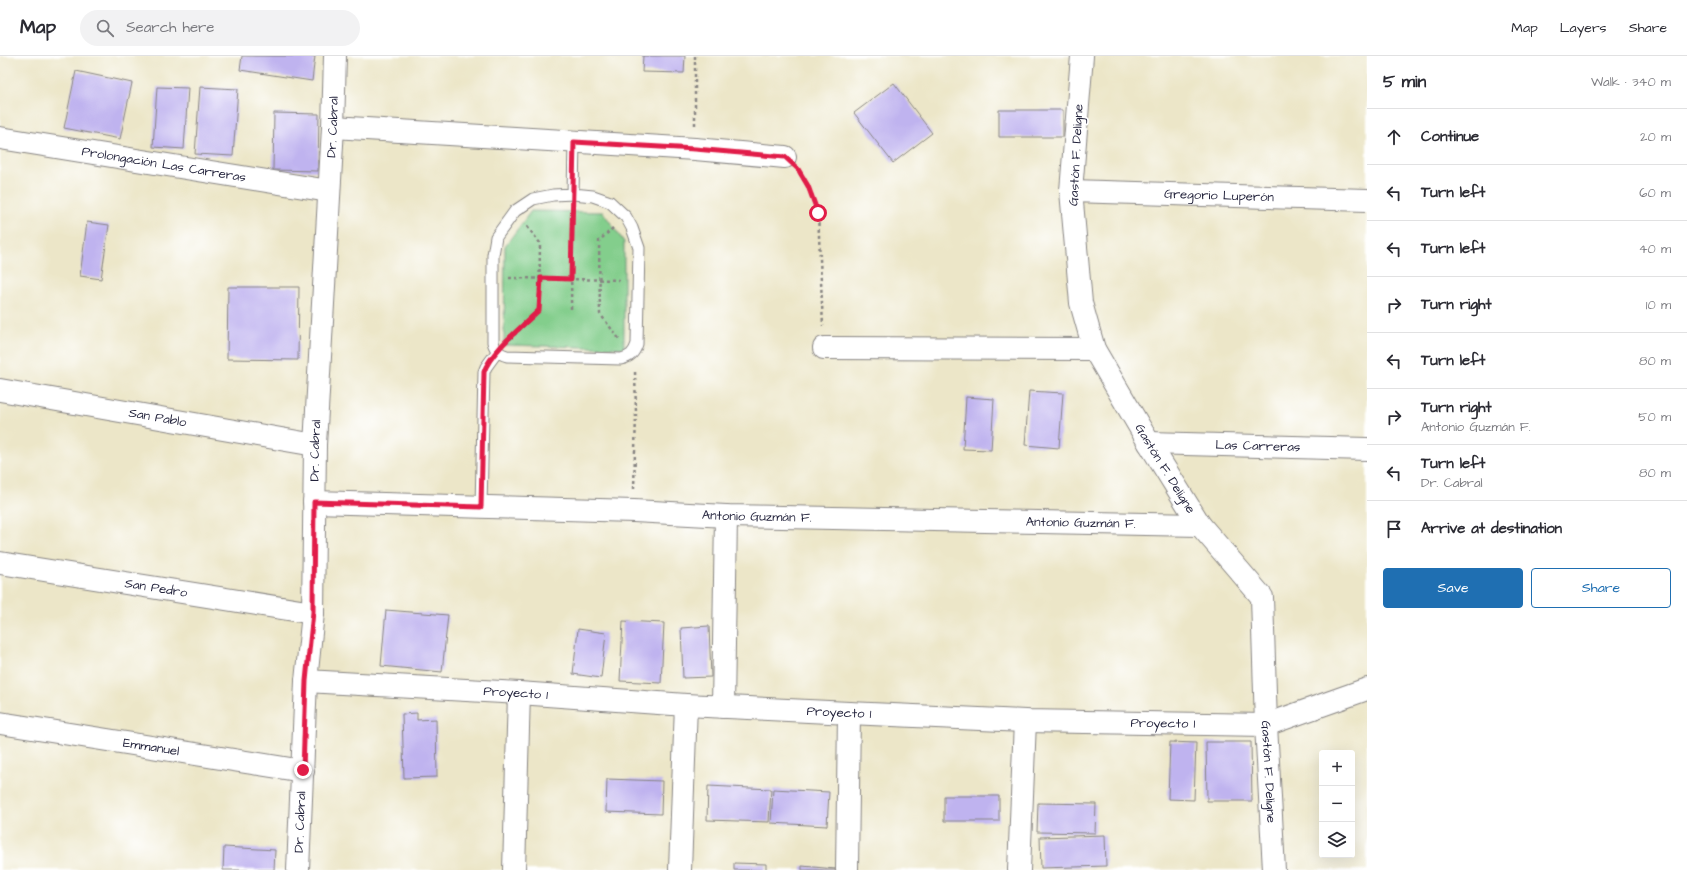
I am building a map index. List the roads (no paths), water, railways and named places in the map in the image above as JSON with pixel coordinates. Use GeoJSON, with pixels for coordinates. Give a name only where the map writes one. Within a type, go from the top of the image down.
{"type":"FeatureCollection","features":[{"type":"Feature","properties":{"kind":"street","name":"Dr. Cabral"},"geometry":{"type":"LineString","coordinates":[[298,870],[306,681],[313,612],[315,445],[333,127],[335,56]]}},
{"type":"Feature","properties":{"kind":"street","name":"Gastón F. Deligne"},"geometry":{"type":"LineString","coordinates":[[1082,56],[1071,191],[1080,304],[1094,349],[1149,443],[1200,525],[1262,597],[1266,725],[1274,870]]}},
{"type":"Feature","properties":{"kind":"street"},"geometry":{"type":"LineString","coordinates":[[333,127],[695,149],[785,157]]}},
{"type":"Feature","properties":{"kind":"street","name":"Prolongación Las Carreras"},"geometry":{"type":"LineString","coordinates":[[0,138],[329,191]]}},
{"type":"Feature","properties":{"kind":"street","name":"Gregorio Luperón"},"geometry":{"type":"LineString","coordinates":[[1071,191],[1367,200]]}},
{"type":"Feature","properties":{"kind":"street"},"geometry":{"type":"LineString","coordinates":[[824,348],[1094,349]]}},
{"type":"Feature","properties":{"kind":"street","name":"San Pablo"},"geometry":{"type":"LineString","coordinates":[[0,390],[315,445]]}},
{"type":"Feature","properties":{"kind":"street","name":"Las Carreras"},"geometry":{"type":"LineString","coordinates":[[1149,443],[1367,449]]}},
{"type":"Feature","properties":{"kind":"street","name":"Antonio Guzmán F."},"geometry":{"type":"LineString","coordinates":[[314,502],[726,516],[1200,525]]}},
{"type":"Feature","properties":{"kind":"street"},"geometry":{"type":"LineString","coordinates":[[723,707],[726,516]]}},
{"type":"Feature","properties":{"kind":"street","name":"San Pedro"},"geometry":{"type":"LineString","coordinates":[[0,563],[313,612]]}},
{"type":"Feature","properties":{"kind":"street","name":"Proyecto 1"},"geometry":{"type":"LineString","coordinates":[[306,681],[520,693],[686,705],[849,713],[1025,721],[1266,725],[1367,689]]}},
{"type":"Feature","properties":{"kind":"street"},"geometry":{"type":"LineString","coordinates":[[514,870],[520,693]]}},
{"type":"Feature","properties":{"kind":"street"},"geometry":{"type":"LineString","coordinates":[[680,870],[686,705]]}},
{"type":"Feature","properties":{"kind":"street"},"geometry":{"type":"LineString","coordinates":[[847,870],[849,713]]}},
{"type":"Feature","properties":{"kind":"street"},"geometry":{"type":"LineString","coordinates":[[1019,870],[1025,721]]}},
{"type":"Feature","properties":{"kind":"street","name":"Emmanuel"},"geometry":{"type":"LineString","coordinates":[[0,723],[303,770]]}},
{"type":"Feature","properties":{"kind":"lane"},"geometry":{"type":"LineString","coordinates":[[573,194],[574,142]]}},
{"type":"Feature","properties":{"kind":"lane"},"geometry":{"type":"LineString","coordinates":[[573,194],[593,196],[610,202],[626,217],[632,228],[639,248],[637,344],[632,354],[621,359],[506,356],[497,352],[493,342],[493,255],[496,237],[515,211],[534,199],[553,195],[573,194]]}},
{"type":"Feature","properties":{"kind":"lane"},"geometry":{"type":"LineString","coordinates":[[481,507],[484,372],[497,352]]}}]}
